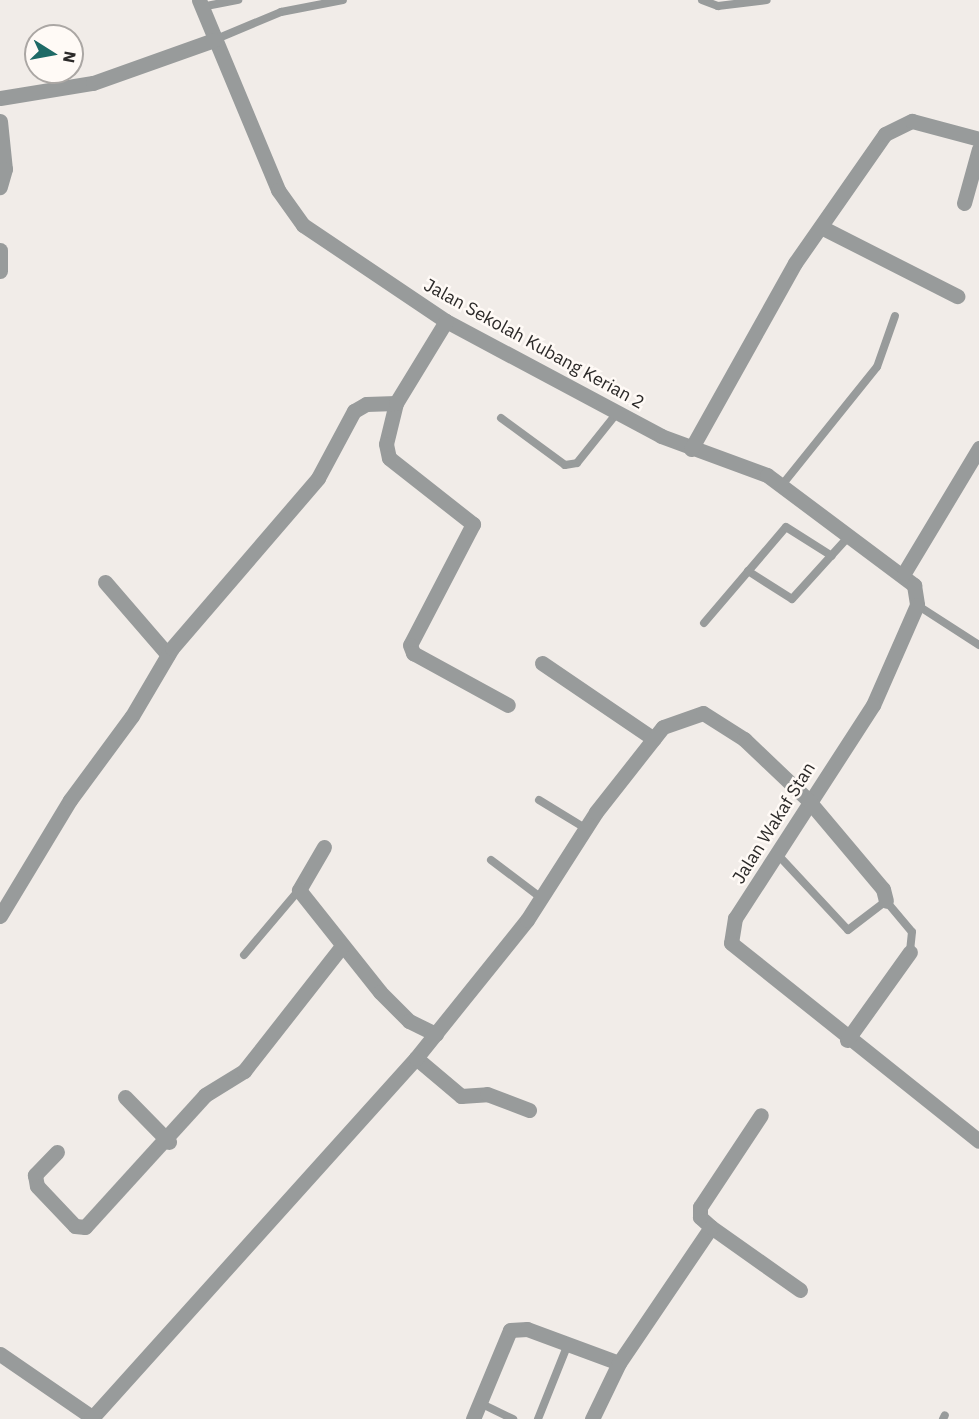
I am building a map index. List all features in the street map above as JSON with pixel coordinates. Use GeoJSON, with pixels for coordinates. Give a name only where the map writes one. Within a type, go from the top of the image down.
{"type":"FeatureCollection","features":[{"type":"Feature","properties":{"kind":"street","name":"Jalan Sekolah Kubang Kerian 2"},"geometry":{"type":"LineString","coordinates":[[200,3],[214,40],[289,209],[327,244],[446,321],[617,412],[691,449],[740,462],[782,485],[904,573]]}},
{"type":"Feature","properties":{"kind":"street"},"geometry":{"type":"LineString","coordinates":[[0,98],[93,83],[214,40]]}},
{"type":"Feature","properties":{"kind":"street"},"geometry":{"type":"LineString","coordinates":[[0,121],[5,169],[0,187]]}},
{"type":"Feature","properties":{"kind":"street"},"geometry":{"type":"LineString","coordinates":[[691,449],[820,227],[885,134],[899,123],[979,139]]}},
{"type":"Feature","properties":{"kind":"street"},"geometry":{"type":"LineString","coordinates":[[964,203],[979,149]]}},
{"type":"Feature","properties":{"kind":"street"},"geometry":{"type":"LineString","coordinates":[[820,227],[957,296]]}},
{"type":"Feature","properties":{"kind":"street"},"geometry":{"type":"LineString","coordinates":[[0,250],[0,271]]}},
{"type":"Feature","properties":{"kind":"street"},"geometry":{"type":"LineString","coordinates":[[446,321],[396,403],[387,444],[389,458],[473,524],[410,645],[413,653],[508,705]]}},
{"type":"Feature","properties":{"kind":"street"},"geometry":{"type":"LineString","coordinates":[[0,916],[70,800],[102,761],[168,655],[318,478],[354,411],[366,404],[396,403]]}},
{"type":"Feature","properties":{"kind":"street"},"geometry":{"type":"LineString","coordinates":[[917,605],[914,585],[904,573],[979,448]]}},
{"type":"Feature","properties":{"kind":"street"},"geometry":{"type":"LineString","coordinates":[[105,582],[168,655]]}},
{"type":"Feature","properties":{"kind":"street","name":"Jalan Wakaf Stan"},"geometry":{"type":"LineString","coordinates":[[917,605],[873,705],[808,800],[779,856],[735,918],[731,943],[848,1040],[979,1141]]}},
{"type":"Feature","properties":{"kind":"street"},"geometry":{"type":"LineString","coordinates":[[542,663],[654,739]]}},
{"type":"Feature","properties":{"kind":"street"},"geometry":{"type":"LineString","coordinates":[[0,1354],[92,1418],[416,1058],[540,897],[585,828],[654,739],[682,717],[703,713],[744,739],[808,800],[883,889],[886,901]]}},
{"type":"Feature","properties":{"kind":"street"},"geometry":{"type":"LineString","coordinates":[[324,848],[299,890],[342,946],[409,1021],[436,1034]]}},
{"type":"Feature","properties":{"kind":"street"},"geometry":{"type":"LineString","coordinates":[[57,1152],[35,1175],[37,1186],[75,1226],[85,1227],[169,1142],[205,1095],[244,1071],[342,946]]}},
{"type":"Feature","properties":{"kind":"street"},"geometry":{"type":"LineString","coordinates":[[848,1040],[910,952]]}},
{"type":"Feature","properties":{"kind":"street"},"geometry":{"type":"LineString","coordinates":[[416,1058],[461,1096],[487,1094],[529,1110]]}},
{"type":"Feature","properties":{"kind":"street"},"geometry":{"type":"LineString","coordinates":[[125,1097],[169,1142]]}},
{"type":"Feature","properties":{"kind":"street"},"geometry":{"type":"LineString","coordinates":[[761,1115],[700,1208],[700,1217],[800,1290]]}},
{"type":"Feature","properties":{"kind":"street"},"geometry":{"type":"LineString","coordinates":[[592,1419],[619,1363],[711,1227]]}},
{"type":"Feature","properties":{"kind":"street"},"geometry":{"type":"LineString","coordinates":[[472,1419],[510,1330],[527,1329],[619,1363]]}},
{"type":"Feature","properties":{"kind":"lane"},"geometry":{"type":"LineString","coordinates":[[200,3],[238,0]]}},
{"type":"Feature","properties":{"kind":"lane"},"geometry":{"type":"LineString","coordinates":[[214,40],[281,12],[343,0]]}},
{"type":"Feature","properties":{"kind":"lane"},"geometry":{"type":"LineString","coordinates":[[702,0],[718,6],[767,0]]}},
{"type":"Feature","properties":{"kind":"lane"},"geometry":{"type":"LineString","coordinates":[[782,485],[877,367],[895,316]]}},
{"type":"Feature","properties":{"kind":"lane"},"geometry":{"type":"LineString","coordinates":[[501,418],[566,465],[577,463],[617,412]]}},
{"type":"Feature","properties":{"kind":"lane"},"geometry":{"type":"LineString","coordinates":[[704,623],[786,527],[832,556]]}},
{"type":"Feature","properties":{"kind":"lane"},"geometry":{"type":"LineString","coordinates":[[748,571],[792,599],[850,535]]}},
{"type":"Feature","properties":{"kind":"lane"},"geometry":{"type":"LineString","coordinates":[[917,605],[979,645]]}},
{"type":"Feature","properties":{"kind":"lane"},"geometry":{"type":"LineString","coordinates":[[539,800],[585,828]]}},
{"type":"Feature","properties":{"kind":"lane"},"geometry":{"type":"LineString","coordinates":[[779,856],[848,930],[886,901],[912,932],[910,952]]}},
{"type":"Feature","properties":{"kind":"lane"},"geometry":{"type":"LineString","coordinates":[[491,860],[540,897]]}},
{"type":"Feature","properties":{"kind":"lane"},"geometry":{"type":"LineString","coordinates":[[244,955],[299,890]]}},
{"type":"Feature","properties":{"kind":"lane"},"geometry":{"type":"LineString","coordinates":[[538,1419],[568,1344]]}},
{"type":"Feature","properties":{"kind":"lane"},"geometry":{"type":"LineString","coordinates":[[479,1402],[513,1419]]}}]}
